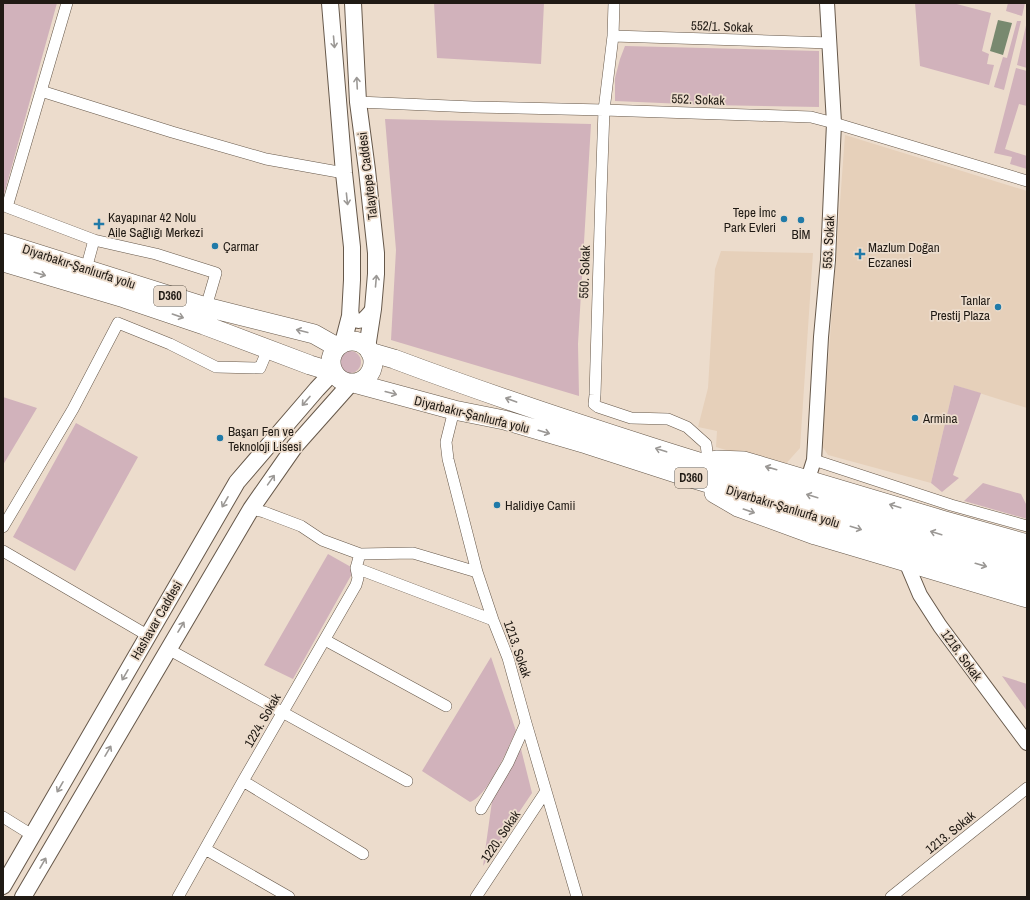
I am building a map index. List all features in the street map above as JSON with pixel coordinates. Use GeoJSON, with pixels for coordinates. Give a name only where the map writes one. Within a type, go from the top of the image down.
{"type":"FeatureCollection","features":[{"type":"Feature","properties":{"kind":"highway"},"geometry":{"type":"LineString","coordinates":[[3,238],[26,250]]}},
{"type":"Feature","properties":{"kind":"highway","name":"Diyarbakır-Şanlıurfa yolu"},"geometry":{"type":"LineString","coordinates":[[3,242],[206,307],[314,334],[340,345]]}},
{"type":"Feature","properties":{"kind":"highway","name":"Diyarbakır-Şanlıurfa yolu"},"geometry":{"type":"LineString","coordinates":[[5,264],[124,298],[204,325],[310,365],[333,372]]}},
{"type":"Feature","properties":{"kind":"highway"},"geometry":{"type":"LineString","coordinates":[[349,341],[356,342],[362,344],[368,350],[372,358],[372,365],[366,378],[360,382],[345,382],[340,380],[333,372],[330,364],[331,358],[333,352],[340,345],[349,341]]}},
{"type":"Feature","properties":{"kind":"highway","name":"Diyarbakır-Şanlıurfa yolu"},"geometry":{"type":"LineString","coordinates":[[368,350],[539,410],[690,459],[1027,561]]}},
{"type":"Feature","properties":{"kind":"highway","name":"Diyarbakır-Şanlıurfa yolu"},"geometry":{"type":"LineString","coordinates":[[352,383],[454,410],[504,420],[586,444],[691,478],[1027,578]]}},
{"type":"Feature","properties":{"kind":"highway"},"geometry":{"type":"LineString","coordinates":[[690,459],[744,461],[1027,544]]}},
{"type":"Feature","properties":{"kind":"highway"},"geometry":{"type":"LineString","coordinates":[[691,478],[738,507],[815,534],[1027,598]]}},
{"type":"Feature","properties":{"kind":"main road"},"geometry":{"type":"LineString","coordinates":[[330,3],[344,173],[352,247],[350,316],[340,345]]}},
{"type":"Feature","properties":{"kind":"main road","name":"Talaytepe Caddesi"},"geometry":{"type":"LineString","coordinates":[[353,3],[358,102],[376,253],[376,274],[368,350]]}},
{"type":"Feature","properties":{"kind":"main road","name":"Hashavar Caddesi"},"geometry":{"type":"LineString","coordinates":[[3,886],[237,482],[316,389],[333,372]]}},
{"type":"Feature","properties":{"kind":"main road"},"geometry":{"type":"LineString","coordinates":[[23,897],[251,509],[294,446],[352,383]]}},
{"type":"Feature","properties":{"kind":"street"},"geometry":{"type":"LineString","coordinates":[[67,3],[7,207],[94,240],[156,254],[216,273],[206,307]]}},
{"type":"Feature","properties":{"kind":"street","name":"550. Sokak"},"geometry":{"type":"LineString","coordinates":[[614,3],[613,36],[604,110],[594,404],[598,407],[632,418],[668,419],[687,427],[706,444],[708,460]]}},
{"type":"Feature","properties":{"kind":"street","name":"553. Sokak"},"geometry":{"type":"LineString","coordinates":[[808,479],[814,460],[821,337],[828,260],[834,123],[828,3]]}},
{"type":"Feature","properties":{"kind":"street","name":"552/1. Sokak"},"geometry":{"type":"LineString","coordinates":[[613,36],[830,43]]}},
{"type":"Feature","properties":{"kind":"street"},"geometry":{"type":"LineString","coordinates":[[41,91],[172,132],[266,159],[344,173]]}},
{"type":"Feature","properties":{"kind":"street","name":"552. Sokak"},"geometry":{"type":"LineString","coordinates":[[358,102],[811,117],[1027,181]]}},
{"type":"Feature","properties":{"kind":"street"},"geometry":{"type":"LineString","coordinates":[[86,269],[94,240]]}},
{"type":"Feature","properties":{"kind":"street"},"geometry":{"type":"LineString","coordinates":[[350,308],[353,319],[358,322],[364,319],[373,309]]}},
{"type":"Feature","properties":{"kind":"street"},"geometry":{"type":"LineString","coordinates":[[3,527],[73,409],[118,323],[170,344],[216,367],[260,368],[268,349]]}},
{"type":"Feature","properties":{"kind":"street","name":"1213. Sokak"},"geometry":{"type":"LineString","coordinates":[[454,410],[446,442],[448,460],[477,572],[508,658],[577,897]]}},
{"type":"Feature","properties":{"kind":"street"},"geometry":{"type":"LineString","coordinates":[[814,460],[951,505],[1027,526]]}},
{"type":"Feature","properties":{"kind":"street"},"geometry":{"type":"LineString","coordinates":[[251,509],[264,512],[301,526],[322,540],[360,554],[414,553],[477,572]]}},
{"type":"Feature","properties":{"kind":"street"},"geometry":{"type":"LineString","coordinates":[[3,551],[148,635]]}},
{"type":"Feature","properties":{"kind":"street","name":"1224. Sokak"},"geometry":{"type":"LineString","coordinates":[[178,897],[282,712],[356,585],[358,578],[356,568],[360,554]]}},
{"type":"Feature","properties":{"kind":"street","name":"1216. Sokak"},"geometry":{"type":"LineString","coordinates":[[906,562],[920,595],[940,626],[1027,743]]}},
{"type":"Feature","properties":{"kind":"street"},"geometry":{"type":"LineString","coordinates":[[356,568],[494,620]]}},
{"type":"Feature","properties":{"kind":"street"},"geometry":{"type":"LineString","coordinates":[[325,640],[446,706]]}},
{"type":"Feature","properties":{"kind":"street"},"geometry":{"type":"LineString","coordinates":[[168,649],[407,781]]}},
{"type":"Feature","properties":{"kind":"street"},"geometry":{"type":"LineString","coordinates":[[481,809],[508,763],[526,723]]}},
{"type":"Feature","properties":{"kind":"street"},"geometry":{"type":"LineString","coordinates":[[243,781],[363,854]]}},
{"type":"Feature","properties":{"kind":"street","name":"1213. Sokak"},"geometry":{"type":"LineString","coordinates":[[891,897],[1027,788]]}},
{"type":"Feature","properties":{"kind":"street","name":"1220. Sokak"},"geometry":{"type":"LineString","coordinates":[[476,897],[546,791]]}},
{"type":"Feature","properties":{"kind":"street"},"geometry":{"type":"LineString","coordinates":[[3,817],[32,835]]}},
{"type":"Feature","properties":{"kind":"street"},"geometry":{"type":"LineString","coordinates":[[205,849],[289,897]]}},
{"type":"Feature","properties":{"kind":"shaded area"},"geometry":{"type":"Polygon","coordinates":[[[3,3],[57,3],[3,198],[3,3]]]}},
{"type":"Feature","properties":{"kind":"shaded area"},"geometry":{"type":"Polygon","coordinates":[[[434,3],[544,3],[541,64],[437,58],[434,3]]]}},
{"type":"Feature","properties":{"kind":"shaded area"},"geometry":{"type":"Polygon","coordinates":[[[915,3],[953,3],[991,13],[982,51],[989,54],[987,64],[994,65],[989,85],[920,66],[915,3]]]}},
{"type":"Feature","properties":{"kind":"shaded area"},"geometry":{"type":"Polygon","coordinates":[[[1008,3],[1025,3],[1022,16],[1006,11],[1008,3]]]}},
{"type":"Feature","properties":{"kind":"shaded area"},"geometry":{"type":"Polygon","coordinates":[[[998,20],[1012,23],[1003,55],[990,51],[998,20]]]}},
{"type":"Feature","properties":{"kind":"shaded area"},"geometry":{"type":"Polygon","coordinates":[[[1017,21],[1021,21],[1004,90],[994,87],[1003,57],[1007,58],[1017,21]]]}},
{"type":"Feature","properties":{"kind":"shaded area"},"geometry":{"type":"Polygon","coordinates":[[[1027,21],[1026,53],[1027,68],[1017,65],[1027,21]]]}},
{"type":"Feature","properties":{"kind":"shaded area"},"geometry":{"type":"Polygon","coordinates":[[[625,46],[819,51],[819,107],[707,105],[615,101],[615,78],[625,46]]]}},
{"type":"Feature","properties":{"kind":"shaded area"},"geometry":{"type":"Polygon","coordinates":[[[1016,68],[1027,71],[1027,106],[1019,104],[1005,149],[1027,156],[1027,169],[1010,164],[1012,157],[994,153],[1016,68]]]}},
{"type":"Feature","properties":{"kind":"shaded area"},"geometry":{"type":"Polygon","coordinates":[[[385,119],[591,124],[578,344],[579,396],[391,340],[396,250],[385,119]]]}},
{"type":"Feature","properties":{"kind":"shaded area"},"geometry":{"type":"Polygon","coordinates":[[[845,135],[1027,191],[1027,408],[954,385],[931,483],[828,455],[822,446],[845,135]]]}},
{"type":"Feature","properties":{"kind":"shaded area"},"geometry":{"type":"Polygon","coordinates":[[[721,251],[813,253],[800,448],[783,467],[716,447],[717,431],[698,427],[708,388],[715,269],[721,251]]]}},
{"type":"Feature","properties":{"kind":"shaded area"},"geometry":{"type":"Polygon","coordinates":[[[350,351],[358,354],[361,362],[358,370],[350,373],[342,370],[339,362],[342,354],[350,351]]]}},
{"type":"Feature","properties":{"kind":"shaded area"},"geometry":{"type":"Polygon","coordinates":[[[954,385],[981,393],[953,475],[959,478],[942,492],[931,483],[954,385]]]}},
{"type":"Feature","properties":{"kind":"shaded area"},"geometry":{"type":"Polygon","coordinates":[[[3,397],[37,408],[3,465],[3,397]]]}},
{"type":"Feature","properties":{"kind":"shaded area"},"geometry":{"type":"Polygon","coordinates":[[[76,423],[138,457],[75,571],[13,537],[76,423]]]}},
{"type":"Feature","properties":{"kind":"shaded area"},"geometry":{"type":"Polygon","coordinates":[[[983,483],[1021,494],[1027,506],[1027,519],[964,501],[983,483]]]}},
{"type":"Feature","properties":{"kind":"shaded area"},"geometry":{"type":"Polygon","coordinates":[[[328,554],[351,567],[353,572],[293,679],[264,665],[328,554]]]}},
{"type":"Feature","properties":{"kind":"shaded area"},"geometry":{"type":"Polygon","coordinates":[[[491,657],[516,731],[497,771],[484,791],[470,802],[422,771],[491,657]]]}},
{"type":"Feature","properties":{"kind":"shaded area"},"geometry":{"type":"Polygon","coordinates":[[[1002,676],[1027,684],[1027,711],[1002,676]]]}},
{"type":"Feature","properties":{"kind":"shaded area"},"geometry":{"type":"Polygon","coordinates":[[[521,749],[532,793],[483,866],[493,794],[521,749]]]}},
{"type":"Feature","properties":{"kind":"place","name":"Tepe İmc Park Evleri"},"geometry":{"type":"Point","coordinates":[784,219]}},
{"type":"Feature","properties":{"kind":"place","name":"BİM"},"geometry":{"type":"Point","coordinates":[801,220]}},
{"type":"Feature","properties":{"kind":"place","name":"Kayapınar 42 Nolu Aile Sağlığı Merkezi"},"geometry":{"type":"Point","coordinates":[99,224]}},
{"type":"Feature","properties":{"kind":"place","name":"Çarmar"},"geometry":{"type":"Point","coordinates":[215,246]}},
{"type":"Feature","properties":{"kind":"place","name":"Mazlum Doğan Eczanesi"},"geometry":{"type":"Point","coordinates":[860,254]}},
{"type":"Feature","properties":{"kind":"place","name":"Tanlar Prestij Plaza"},"geometry":{"type":"Point","coordinates":[998,307]}},
{"type":"Feature","properties":{"kind":"place","name":"Armina"},"geometry":{"type":"Point","coordinates":[915,418]}},
{"type":"Feature","properties":{"kind":"place","name":"Başarı Fen ve Teknoloji Lisesi"},"geometry":{"type":"Point","coordinates":[220,438]}},
{"type":"Feature","properties":{"kind":"place","name":"Halidiye Camii"},"geometry":{"type":"Point","coordinates":[497,505]}}]}
